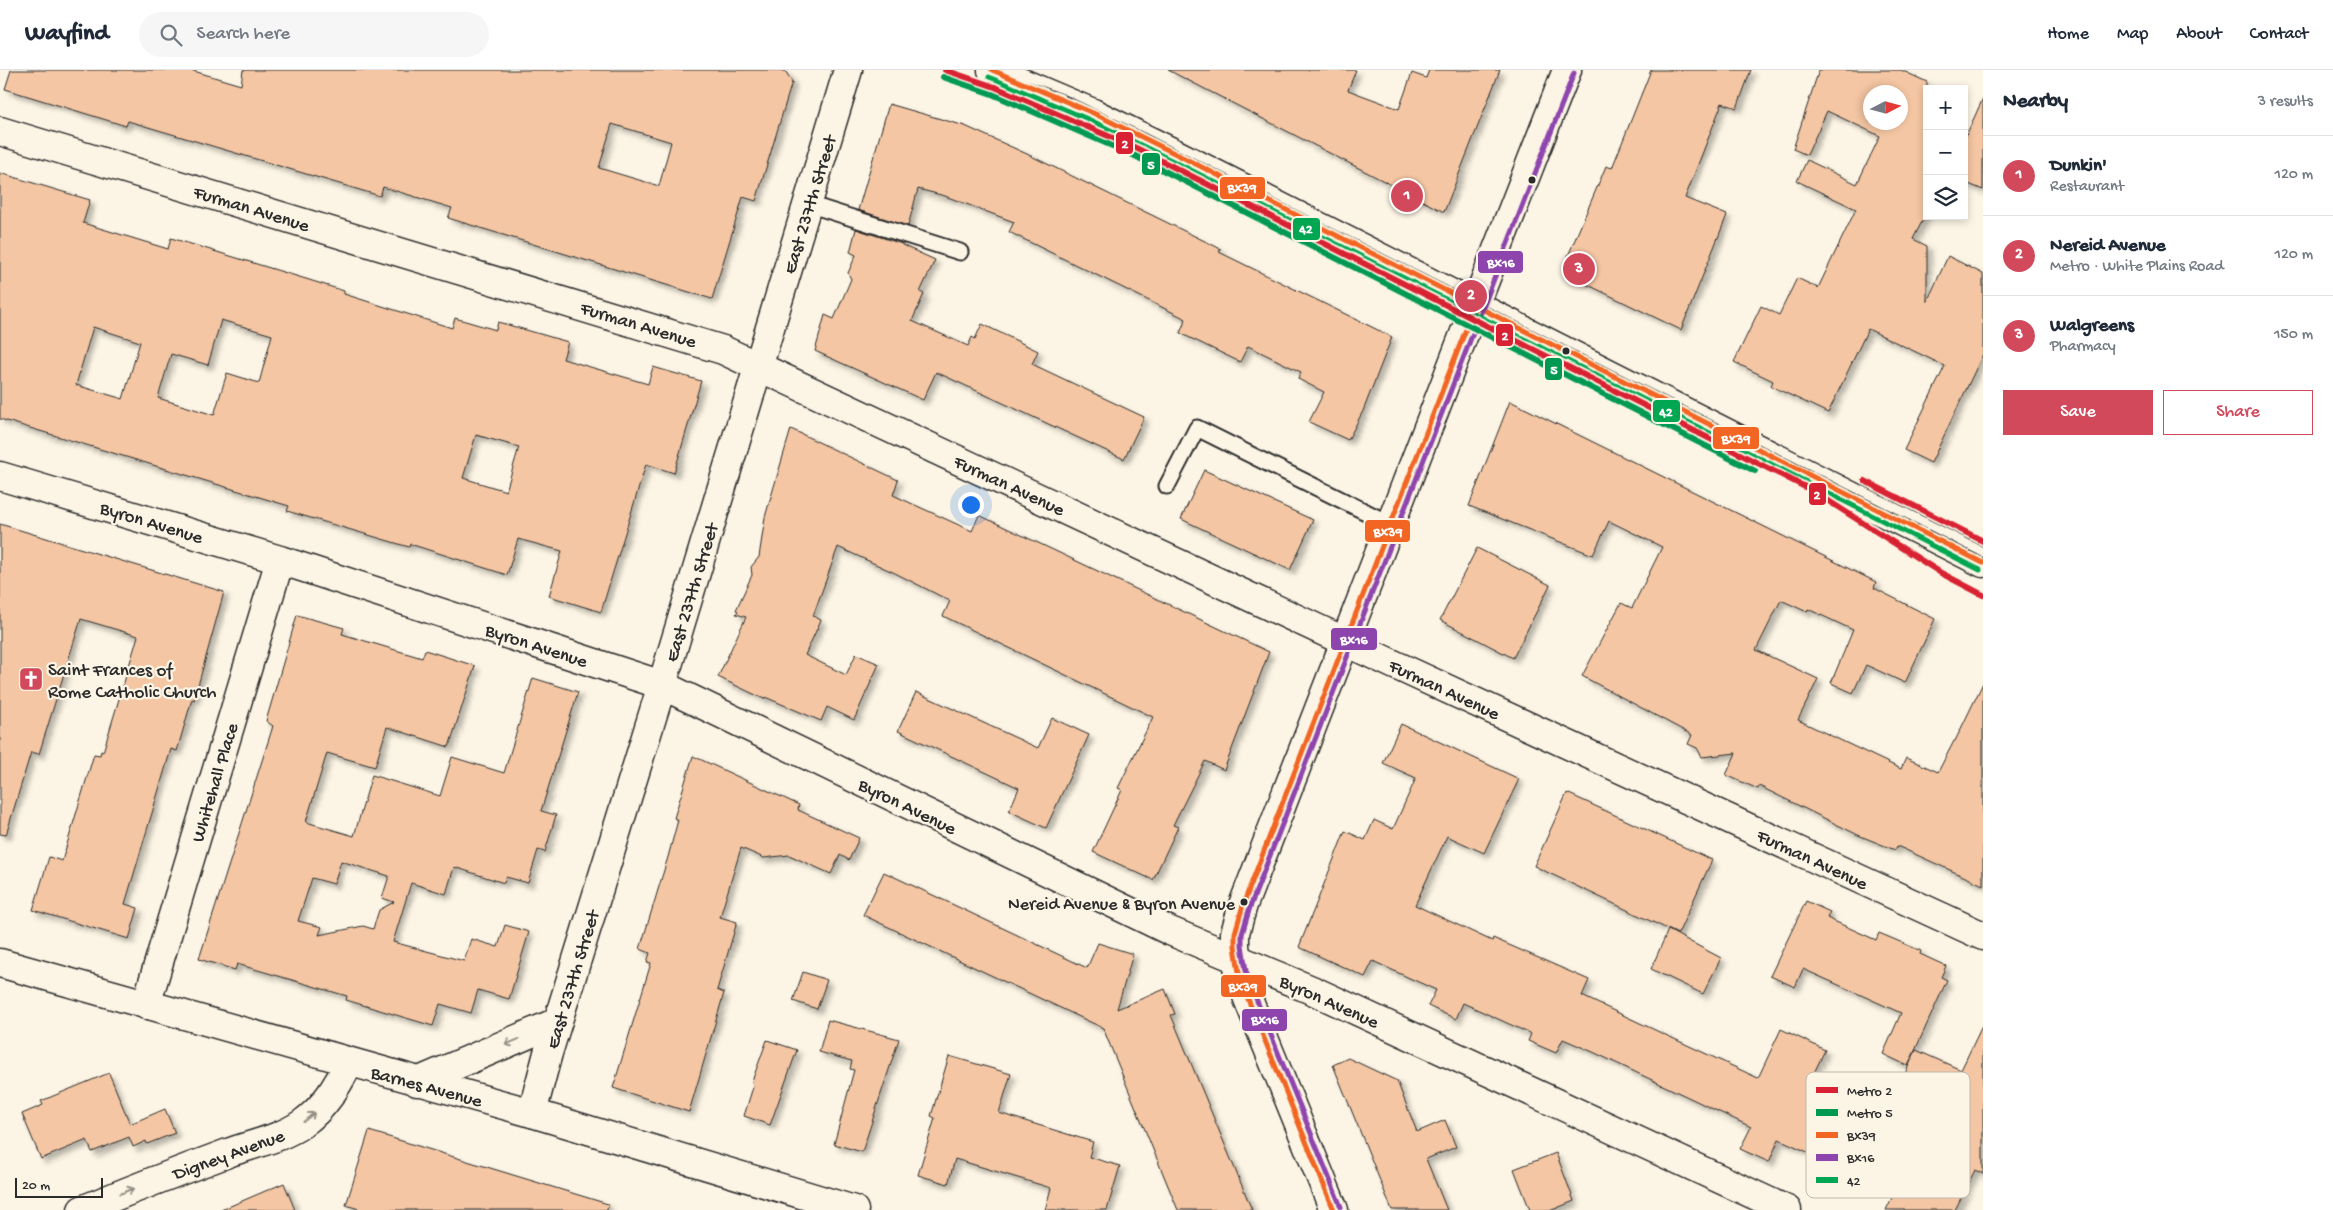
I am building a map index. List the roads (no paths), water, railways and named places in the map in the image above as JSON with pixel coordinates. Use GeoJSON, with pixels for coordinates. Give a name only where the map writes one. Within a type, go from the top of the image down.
{"type":"FeatureCollection","features":[{"type":"Feature","properties":{"kind":"street","name":"East 237th Street"},"geometry":{"type":"LineString","coordinates":[[532,1113],[557,1022],[662,685],[848,70]]}},
{"type":"Feature","properties":{"kind":"street"},"geometry":{"type":"LineString","coordinates":[[992,70],[1138,135],[1983,563]]}},
{"type":"Feature","properties":{"kind":"street"},"geometry":{"type":"LineString","coordinates":[[1334,1210],[1248,999],[1236,960],[1235,933],[1243,905],[1567,70]]}},
{"type":"Feature","properties":{"kind":"street","name":"Furman Avenue"},"geometry":{"type":"LineString","coordinates":[[0,131],[705,343],[758,365],[1345,641],[1983,936]]}},
{"type":"Feature","properties":{"kind":"street","name":"Byron Avenue"},"geometry":{"type":"LineString","coordinates":[[0,476],[280,560],[662,685],[1170,931],[1236,960],[1314,990],[1787,1210]]}},
{"type":"Feature","properties":{"kind":"street","name":"Whitehall Place"},"geometry":{"type":"LineString","coordinates":[[146,1005],[280,560]]}},
{"type":"Feature","properties":{"kind":"street","name":"Barnes Avenue"},"geometry":{"type":"LineString","coordinates":[[0,963],[349,1063],[532,1113],[854,1210]]}},
{"type":"Feature","properties":{"kind":"street"},"geometry":{"type":"LineString","coordinates":[[417,1082],[557,1022]]}},
{"type":"Feature","properties":{"kind":"street","name":"Digney Avenue"},"geometry":{"type":"LineString","coordinates":[[82,1210],[160,1178],[280,1135],[302,1124],[321,1108],[333,1094],[349,1063]]}},
{"type":"Feature","properties":{"kind":"lane"},"geometry":{"type":"LineString","coordinates":[[808,204],[960,252]]}},
{"type":"Feature","properties":{"kind":"lane"},"geometry":{"type":"LineString","coordinates":[[1167,486],[1197,428],[1390,524]]}},
{"type":"Feature","properties":{"kind":"railway"},"geometry":{"type":"LineString","coordinates":[[991,70],[1062,96],[1143,135],[1983,560]]}},
{"type":"Feature","properties":{"kind":"metro line","name":"2"},"geometry":{"type":"LineString","coordinates":[[945,70],[995,87],[1136,148],[1813,491],[1941,573],[1983,595]]}},
{"type":"Feature","properties":{"kind":"metro line","name":"5"},"geometry":{"type":"LineString","coordinates":[[943,77],[992,94],[1133,155],[1755,471]]}},
{"type":"Feature","properties":{"kind":"metro line","name":"2"},"geometry":{"type":"LineString","coordinates":[[1865,481],[1983,541]]}},
{"type":"Feature","properties":{"kind":"place","name":"Dunkin'"},"geometry":{"type":"Point","coordinates":[1407,196]}},
{"type":"Feature","properties":{"kind":"place","name":"Walgreens"},"geometry":{"type":"Point","coordinates":[1579,269]}},
{"type":"Feature","properties":{"kind":"place","name":"Nereid Avenue"},"geometry":{"type":"Point","coordinates":[1471,296]}},
{"type":"Feature","properties":{"kind":"place","name":"Saint Frances of Rome Catholic Church"},"geometry":{"type":"Point","coordinates":[31,679]}},
{"type":"Feature","properties":{"kind":"place","name":"Nereid Avenue & Byron Avenue"},"geometry":{"type":"Point","coordinates":[1244,902]}}]}
